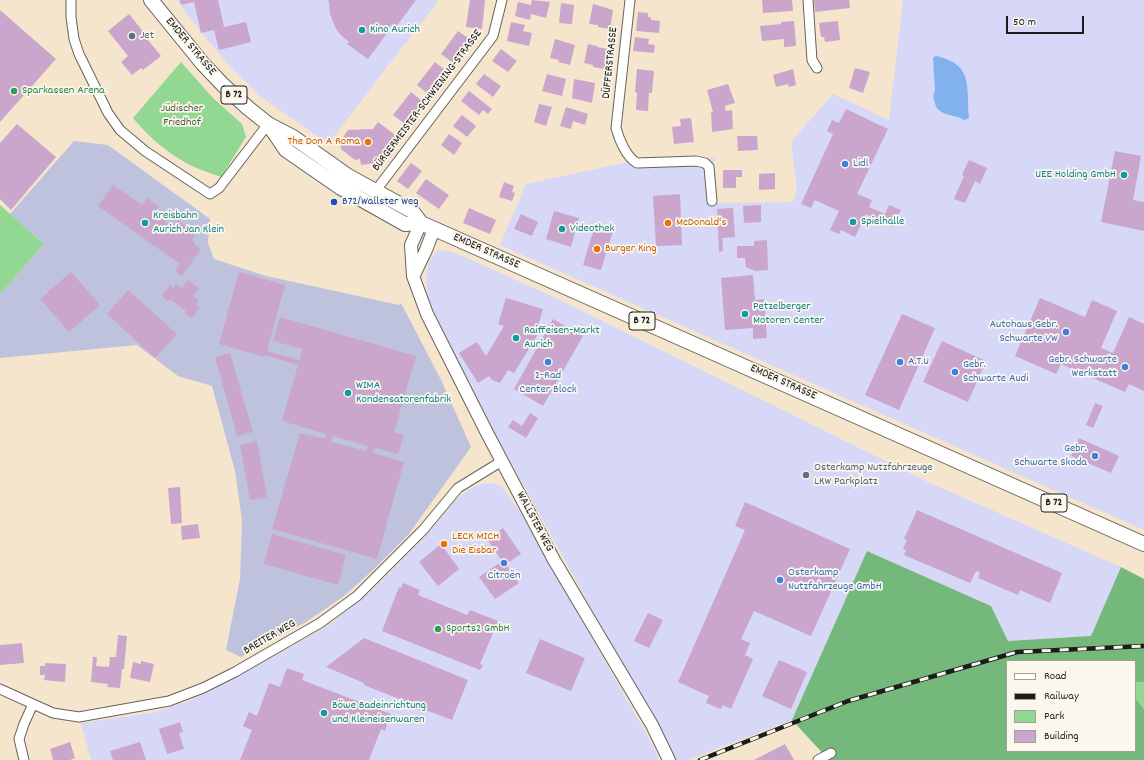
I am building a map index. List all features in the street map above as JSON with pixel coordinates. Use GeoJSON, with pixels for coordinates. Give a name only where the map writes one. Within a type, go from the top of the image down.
{"type":"FeatureCollection","features":[{"type":"Feature","properties":{"kind":"main road","name":"EMDER STRASSE"},"geometry":{"type":"LineString","coordinates":[[151,0],[184,42],[223,86],[248,108],[268,124],[293,137],[337,170],[412,211],[428,226]]}},
{"type":"Feature","properties":{"kind":"main road","name":"EMDER STRASSE"},"geometry":{"type":"LineString","coordinates":[[268,124],[286,150],[341,188],[404,224],[428,226],[1144,544]]}},
{"type":"Feature","properties":{"kind":"street"},"geometry":{"type":"LineString","coordinates":[[72,0],[71,17],[74,39],[79,54],[108,114],[120,130],[145,151],[197,187],[210,194],[219,188],[268,124]]}},
{"type":"Feature","properties":{"kind":"street","name":"BÜRGERMEISTER-SCHWIENING-STRASSE"},"geometry":{"type":"LineString","coordinates":[[376,192],[493,36],[502,0]]}},
{"type":"Feature","properties":{"kind":"street","name":"DÜFFERSTRASSE"},"geometry":{"type":"LineString","coordinates":[[630,0],[616,128],[621,142],[630,157],[638,163],[696,161],[705,163],[710,167],[712,201]]}},
{"type":"Feature","properties":{"kind":"street"},"geometry":{"type":"LineString","coordinates":[[808,0],[812,60],[818,68]]}},
{"type":"Feature","properties":{"kind":"street","name":"WALLSTER WEG"},"geometry":{"type":"LineString","coordinates":[[428,226],[426,250],[413,276],[427,314],[554,560],[652,725],[668,760]]}},
{"type":"Feature","properties":{"kind":"street","name":"BREITER WEG"},"geometry":{"type":"LineString","coordinates":[[0,689],[53,713],[79,717],[168,701],[203,688],[232,674],[320,623],[357,596],[423,530],[458,488],[502,461]]}},
{"type":"Feature","properties":{"kind":"street"},"geometry":{"type":"LineString","coordinates":[[24,760],[19,739],[33,704]]}},
{"type":"Feature","properties":{"kind":"street"},"geometry":{"type":"LineString","coordinates":[[818,760],[831,753]]}},
{"type":"Feature","properties":{"kind":"shaded area"},"geometry":{"type":"Polygon","coordinates":[[[177,0],[438,1],[328,144],[260,96],[226,62],[177,0]]]}},
{"type":"Feature","properties":{"kind":"shaded area"},"geometry":{"type":"Polygon","coordinates":[[[903,0],[1144,0],[1144,530],[500,245],[526,184],[633,161],[714,158],[716,203],[793,202],[797,190],[791,142],[833,94],[889,120],[903,0]]]}},
{"type":"Feature","properties":{"kind":"shaded area"},"geometry":{"type":"Polygon","coordinates":[[[74,141],[108,145],[210,219],[208,243],[214,259],[266,276],[399,305],[401,303],[441,380],[471,447],[409,534],[372,571],[344,596],[306,622],[241,657],[226,650],[240,579],[242,520],[235,471],[212,386],[178,376],[137,345],[0,358],[0,294],[44,244],[10,214],[74,141]]]}},
{"type":"Feature","properties":{"kind":"shaded area"},"geometry":{"type":"Polygon","coordinates":[[[443,250],[458,254],[556,298],[928,482],[1121,567],[1091,636],[1008,641],[991,606],[867,551],[792,720],[688,760],[675,760],[660,730],[638,693],[449,350],[428,298],[426,281],[431,259],[436,252],[443,250]]]}},
{"type":"Feature","properties":{"kind":"shaded area"},"geometry":{"type":"Polygon","coordinates":[[[492,483],[501,486],[519,510],[652,744],[658,757],[657,760],[91,760],[81,723],[153,713],[186,702],[230,681],[328,626],[374,589],[423,539],[457,499],[469,489],[481,484],[492,483]]]}},
{"type":"Feature","properties":{"kind":"green space","name":"Jüdischer Friedhof"},"geometry":{"type":"Polygon","coordinates":[[[181,62],[213,98],[242,124],[246,137],[221,177],[194,167],[174,156],[152,138],[133,118],[181,62]]]}},
{"type":"Feature","properties":{"kind":"green space"},"geometry":{"type":"Polygon","coordinates":[[[0,205],[44,244],[0,294],[0,205]]]}},
{"type":"Feature","properties":{"kind":"green space"},"geometry":{"type":"Polygon","coordinates":[[[867,551],[991,606],[1008,641],[1091,636],[1121,567],[1144,579],[1144,682],[1136,682],[1136,660],[1006,660],[1006,752],[1136,752],[1136,699],[1144,709],[1144,760],[829,760],[792,720],[867,551]]]}},
{"type":"Feature","properties":{"kind":"green space"},"geometry":{"type":"Polygon","coordinates":[[[1136,682],[1144,682],[1144,709],[1136,699],[1136,682]]]}},
{"type":"Feature","properties":{"kind":"water"},"geometry":{"type":"Polygon","coordinates":[[[936,56],[957,65],[966,78],[969,118],[964,120],[943,113],[936,107],[934,98],[933,58],[936,56]]]}},
{"type":"Feature","properties":{"kind":"building"},"geometry":{"type":"Polygon","coordinates":[[[180,0],[218,0],[224,27],[246,22],[251,42],[219,50],[214,30],[201,33],[194,2],[181,5],[180,0]]]}},
{"type":"Feature","properties":{"kind":"building","name":"Kino Aurich"},"geometry":{"type":"Polygon","coordinates":[[[327,0],[416,0],[396,27],[392,24],[387,31],[388,32],[368,59],[347,44],[349,42],[336,29],[330,14],[329,2],[327,0]]]}},
{"type":"Feature","properties":{"kind":"building"},"geometry":{"type":"Polygon","coordinates":[[[470,0],[485,0],[482,29],[466,27],[470,0]]]}},
{"type":"Feature","properties":{"kind":"building"},"geometry":{"type":"Polygon","coordinates":[[[532,0],[550,2],[546,18],[531,14],[530,20],[515,16],[518,2],[531,5],[532,0]]]}},
{"type":"Feature","properties":{"kind":"building"},"geometry":{"type":"Polygon","coordinates":[[[762,0],[792,0],[793,11],[763,13],[762,0]]]}},
{"type":"Feature","properties":{"kind":"building"},"geometry":{"type":"Polygon","coordinates":[[[814,0],[849,0],[850,8],[815,12],[814,0]]]}},
{"type":"Feature","properties":{"kind":"building"},"geometry":{"type":"Polygon","coordinates":[[[561,3],[574,5],[572,24],[559,23],[561,3]]]}},
{"type":"Feature","properties":{"kind":"building"},"geometry":{"type":"Polygon","coordinates":[[[593,4],[613,10],[610,29],[589,24],[593,4]]]}},
{"type":"Feature","properties":{"kind":"building","name":"Sparkassen Arena"},"geometry":{"type":"Polygon","coordinates":[[[0,10],[56,59],[0,122],[0,10]]]}},
{"type":"Feature","properties":{"kind":"building"},"geometry":{"type":"Polygon","coordinates":[[[638,12],[648,13],[648,17],[651,17],[651,20],[660,21],[659,33],[636,31],[638,12]]]}},
{"type":"Feature","properties":{"kind":"building"},"geometry":{"type":"Polygon","coordinates":[[[129,14],[161,56],[143,70],[141,68],[132,75],[121,62],[128,56],[108,31],[129,14]]]}},
{"type":"Feature","properties":{"kind":"building"},"geometry":{"type":"Polygon","coordinates":[[[794,21],[796,46],[784,47],[784,39],[762,41],[760,26],[794,21]]]}},
{"type":"Feature","properties":{"kind":"building"},"geometry":{"type":"Polygon","coordinates":[[[838,21],[840,40],[825,42],[824,37],[821,37],[819,23],[838,21]]]}},
{"type":"Feature","properties":{"kind":"building"},"geometry":{"type":"Polygon","coordinates":[[[511,22],[525,25],[523,31],[532,33],[529,46],[507,41],[511,22]]]}},
{"type":"Feature","properties":{"kind":"building"},"geometry":{"type":"Polygon","coordinates":[[[458,31],[474,42],[456,65],[441,54],[458,31]]]}},
{"type":"Feature","properties":{"kind":"building"},"geometry":{"type":"Polygon","coordinates":[[[635,37],[649,39],[648,44],[655,45],[654,53],[633,51],[635,37]]]}},
{"type":"Feature","properties":{"kind":"building"},"geometry":{"type":"Polygon","coordinates":[[[555,39],[575,45],[570,65],[550,58],[555,39]]]}},
{"type":"Feature","properties":{"kind":"building"},"geometry":{"type":"Polygon","coordinates":[[[588,44],[608,49],[605,69],[593,67],[593,65],[584,63],[588,44]]]}},
{"type":"Feature","properties":{"kind":"building"},"geometry":{"type":"Polygon","coordinates":[[[501,49],[517,61],[508,72],[492,61],[501,49]]]}},
{"type":"Feature","properties":{"kind":"building"},"geometry":{"type":"Polygon","coordinates":[[[435,62],[450,74],[432,97],[417,85],[435,62]]]}},
{"type":"Feature","properties":{"kind":"building"},"geometry":{"type":"Polygon","coordinates":[[[855,68],[870,72],[863,93],[849,88],[855,68]]]}},
{"type":"Feature","properties":{"kind":"building"},"geometry":{"type":"Polygon","coordinates":[[[637,69],[654,71],[652,93],[649,93],[648,111],[636,110],[637,93],[635,92],[637,69]]]}},
{"type":"Feature","properties":{"kind":"building"},"geometry":{"type":"Polygon","coordinates":[[[793,69],[796,85],[789,87],[788,84],[776,87],[773,75],[793,69]]]}},
{"type":"Feature","properties":{"kind":"building"},"geometry":{"type":"Polygon","coordinates":[[[484,74],[501,86],[493,97],[476,84],[484,74]]]}},
{"type":"Feature","properties":{"kind":"building"},"geometry":{"type":"Polygon","coordinates":[[[547,74],[566,79],[562,96],[542,91],[547,74]]]}},
{"type":"Feature","properties":{"kind":"building"},"geometry":{"type":"Polygon","coordinates":[[[574,79],[595,83],[592,103],[572,98],[574,79]]]}},
{"type":"Feature","properties":{"kind":"building"},"geometry":{"type":"Polygon","coordinates":[[[728,84],[735,103],[725,106],[726,111],[732,110],[733,129],[712,132],[711,112],[713,112],[707,90],[728,84]]]}},
{"type":"Feature","properties":{"kind":"building"},"geometry":{"type":"Polygon","coordinates":[[[469,91],[492,109],[488,114],[483,110],[479,115],[461,101],[469,91]]]}},
{"type":"Feature","properties":{"kind":"building"},"geometry":{"type":"Polygon","coordinates":[[[411,92],[426,104],[409,127],[393,115],[411,92]]]}},
{"type":"Feature","properties":{"kind":"building"},"geometry":{"type":"Polygon","coordinates":[[[539,104],[552,107],[546,126],[534,122],[539,104]]]}},
{"type":"Feature","properties":{"kind":"building"},"geometry":{"type":"Polygon","coordinates":[[[566,107],[588,114],[585,125],[573,121],[571,129],[560,126],[566,107]]]}},
{"type":"Feature","properties":{"kind":"building","name":"Lidl"},"geometry":{"type":"Polygon","coordinates":[[[846,109],[888,129],[857,194],[872,200],[869,207],[885,214],[889,205],[901,210],[893,227],[866,214],[855,237],[841,230],[839,234],[830,230],[839,211],[815,200],[811,208],[801,204],[833,134],[827,131],[832,120],[839,123],[846,109]]]}},
{"type":"Feature","properties":{"kind":"building"},"geometry":{"type":"Polygon","coordinates":[[[462,115],[476,126],[467,137],[453,126],[462,115]]]}},
{"type":"Feature","properties":{"kind":"building"},"geometry":{"type":"Polygon","coordinates":[[[691,118],[694,142],[674,144],[672,127],[681,126],[680,119],[691,118]]]}},
{"type":"Feature","properties":{"kind":"building"},"geometry":{"type":"Polygon","coordinates":[[[378,122],[398,137],[386,152],[384,151],[385,156],[380,156],[381,162],[361,165],[360,159],[355,160],[341,149],[340,142],[348,130],[373,129],[378,122]]]}},
{"type":"Feature","properties":{"kind":"building"},"geometry":{"type":"Polygon","coordinates":[[[17,124],[56,157],[11,210],[0,199],[0,143],[17,124]]]}},
{"type":"Feature","properties":{"kind":"building"},"geometry":{"type":"Polygon","coordinates":[[[449,134],[462,143],[454,155],[441,145],[449,134]]]}},
{"type":"Feature","properties":{"kind":"building"},"geometry":{"type":"Polygon","coordinates":[[[737,136],[757,136],[758,150],[738,151],[737,136]]]}},
{"type":"Feature","properties":{"kind":"building","name":"UEE Holding GmbH"},"geometry":{"type":"Polygon","coordinates":[[[1115,151],[1141,156],[1133,200],[1144,202],[1144,231],[1101,222],[1115,151]]]}},
{"type":"Feature","properties":{"kind":"building"},"geometry":{"type":"Polygon","coordinates":[[[969,160],[987,168],[980,184],[975,181],[965,203],[954,199],[969,160]]]}},
{"type":"Feature","properties":{"kind":"building"},"geometry":{"type":"Polygon","coordinates":[[[411,163],[422,171],[408,189],[397,181],[411,163]]]}},
{"type":"Feature","properties":{"kind":"building"},"geometry":{"type":"Polygon","coordinates":[[[723,170],[742,170],[742,177],[736,177],[736,188],[723,188],[723,170]]]}},
{"type":"Feature","properties":{"kind":"building"},"geometry":{"type":"Polygon","coordinates":[[[775,173],[775,189],[759,190],[759,174],[775,173]]]}},
{"type":"Feature","properties":{"kind":"building"},"geometry":{"type":"Polygon","coordinates":[[[426,179],[449,195],[439,209],[416,193],[426,179]]]}},
{"type":"Feature","properties":{"kind":"building"},"geometry":{"type":"Polygon","coordinates":[[[504,182],[514,186],[512,192],[515,193],[512,201],[499,197],[504,182]]]}},
{"type":"Feature","properties":{"kind":"building","name":"Kreisbahn Aurich Jan Klein"},"geometry":{"type":"Polygon","coordinates":[[[113,185],[142,205],[147,198],[159,206],[154,213],[172,227],[177,220],[196,233],[192,240],[195,242],[194,244],[201,249],[182,276],[175,271],[180,264],[98,206],[113,185]]]}},
{"type":"Feature","properties":{"kind":"building"},"geometry":{"type":"Polygon","coordinates":[[[680,194],[682,245],[656,246],[653,196],[680,194]]]}},
{"type":"Feature","properties":{"kind":"building"},"geometry":{"type":"Polygon","coordinates":[[[761,205],[761,222],[744,223],[743,206],[761,205]]]}},
{"type":"Feature","properties":{"kind":"building"},"geometry":{"type":"Polygon","coordinates":[[[469,208],[496,220],[490,234],[463,223],[469,208]]]}},
{"type":"Feature","properties":{"kind":"building"},"geometry":{"type":"Polygon","coordinates":[[[733,208],[735,237],[722,238],[723,251],[719,252],[717,209],[733,208]]]}},
{"type":"Feature","properties":{"kind":"building","name":"Videothek"},"geometry":{"type":"Polygon","coordinates":[[[554,211],[579,218],[571,247],[546,239],[554,211]]]}},
{"type":"Feature","properties":{"kind":"building"},"geometry":{"type":"Polygon","coordinates":[[[521,214],[538,222],[532,236],[514,229],[521,214]]]}},
{"type":"Feature","properties":{"kind":"building"},"geometry":{"type":"Polygon","coordinates":[[[595,225],[613,231],[601,270],[583,265],[595,225]]]}},
{"type":"Feature","properties":{"kind":"building"},"geometry":{"type":"Polygon","coordinates":[[[767,240],[768,270],[755,271],[746,267],[745,258],[737,258],[737,246],[754,246],[754,241],[767,240]]]}},
{"type":"Feature","properties":{"kind":"building"},"geometry":{"type":"Polygon","coordinates":[[[71,272],[100,305],[69,332],[40,299],[71,272]]]}},
{"type":"Feature","properties":{"kind":"building"},"geometry":{"type":"Polygon","coordinates":[[[239,272],[285,285],[267,351],[300,360],[302,349],[273,341],[280,317],[416,356],[394,432],[404,435],[398,454],[375,448],[373,453],[404,462],[377,559],[272,529],[300,433],[325,439],[326,434],[282,421],[298,365],[219,344],[239,272]],[[333,436],[331,442],[366,451],[368,446],[333,436]]]}},
{"type":"Feature","properties":{"kind":"building","name":"Petzelberger Motoren Center"},"geometry":{"type":"Polygon","coordinates":[[[753,275],[755,300],[764,299],[767,338],[753,339],[753,328],[725,330],[721,278],[753,275]]]}},
{"type":"Feature","properties":{"kind":"building"},"geometry":{"type":"Polygon","coordinates":[[[188,280],[199,288],[193,296],[199,301],[196,304],[200,307],[192,318],[184,313],[186,311],[170,299],[168,301],[162,296],[170,285],[173,288],[176,284],[182,288],[188,280]]]}},
{"type":"Feature","properties":{"kind":"building"},"geometry":{"type":"Polygon","coordinates":[[[128,290],[177,334],[155,358],[107,314],[128,290]]]}},
{"type":"Feature","properties":{"kind":"building","name":"Raiffeisen-Markt Aurich"},"geometry":{"type":"Polygon","coordinates":[[[506,298],[543,309],[536,333],[538,334],[514,373],[508,370],[500,383],[492,380],[489,376],[478,383],[459,353],[477,342],[486,356],[504,326],[498,324],[506,298]]]}},
{"type":"Feature","properties":{"kind":"building","name":"Autohaus Gebr. Schwarte VW"},"geometry":{"type":"Polygon","coordinates":[[[1040,298],[1085,317],[1092,300],[1117,311],[1101,348],[1113,353],[1129,317],[1144,324],[1144,391],[1129,384],[1125,392],[1061,364],[1056,374],[1015,356],[1040,298]]]}},
{"type":"Feature","properties":{"kind":"building","name":"A.T.U"},"geometry":{"type":"Polygon","coordinates":[[[902,314],[935,328],[899,410],[865,395],[902,314]]]}},
{"type":"Feature","properties":{"kind":"building","name":"2-Rad Center Block"},"geometry":{"type":"Polygon","coordinates":[[[553,319],[583,336],[543,406],[514,389],[553,319]]]}},
{"type":"Feature","properties":{"kind":"building","name":"Gebr. Schwarte Audi"},"geometry":{"type":"Polygon","coordinates":[[[942,341],[986,361],[968,402],[923,382],[942,341]]]}},
{"type":"Feature","properties":{"kind":"building"},"geometry":{"type":"Polygon","coordinates":[[[230,353],[253,432],[237,436],[215,357],[230,353]]]}},
{"type":"Feature","properties":{"kind":"building"},"geometry":{"type":"Polygon","coordinates":[[[1095,403],[1103,406],[1093,428],[1086,425],[1095,403]]]}},
{"type":"Feature","properties":{"kind":"building"},"geometry":{"type":"Polygon","coordinates":[[[530,413],[538,418],[526,438],[508,427],[513,420],[522,426],[530,413]]]}},
{"type":"Feature","properties":{"kind":"building","name":"Gebr. Schwarte Skoda"},"geometry":{"type":"Polygon","coordinates":[[[1079,438],[1119,456],[1111,473],[1071,456],[1079,438]]]}},
{"type":"Feature","properties":{"kind":"building"},"geometry":{"type":"Polygon","coordinates":[[[257,441],[267,497],[250,500],[240,445],[257,441]]]}},
{"type":"Feature","properties":{"kind":"building"},"geometry":{"type":"Polygon","coordinates":[[[180,487],[182,523],[171,524],[168,488],[180,487]]]}},
{"type":"Feature","properties":{"kind":"building","name":"Osterkamp Nutzfahrzeuge GmbH"},"geometry":{"type":"Polygon","coordinates":[[[745,502],[850,549],[811,636],[754,611],[741,639],[750,643],[745,655],[753,659],[731,709],[723,705],[721,709],[706,703],[709,696],[678,682],[745,530],[735,526],[745,502]]]}},
{"type":"Feature","properties":{"kind":"building"},"geometry":{"type":"Polygon","coordinates":[[[917,510],[1062,573],[1050,603],[1020,590],[1018,595],[978,578],[980,572],[976,571],[970,583],[904,555],[906,550],[903,549],[907,540],[904,539],[917,510]]]}},
{"type":"Feature","properties":{"kind":"building"},"geometry":{"type":"Polygon","coordinates":[[[198,524],[200,538],[182,540],[181,526],[198,524]]]}},
{"type":"Feature","properties":{"kind":"building","name":"Citroën"},"geometry":{"type":"Polygon","coordinates":[[[503,528],[521,554],[506,564],[519,583],[495,599],[479,577],[502,561],[487,539],[503,528]]]}},
{"type":"Feature","properties":{"kind":"building"},"geometry":{"type":"Polygon","coordinates":[[[272,534],[346,555],[338,585],[264,564],[272,534]]]}},
{"type":"Feature","properties":{"kind":"building"},"geometry":{"type":"Polygon","coordinates":[[[441,544],[459,569],[438,586],[419,562],[441,544]]]}},
{"type":"Feature","properties":{"kind":"building"},"geometry":{"type":"Polygon","coordinates":[[[403,583],[420,590],[418,595],[467,615],[470,610],[498,621],[480,664],[483,665],[480,670],[382,631],[399,587],[401,588],[403,583]]]}},
{"type":"Feature","properties":{"kind":"building"},"geometry":{"type":"Polygon","coordinates":[[[648,613],[663,620],[649,648],[634,641],[648,613]]]}},
{"type":"Feature","properties":{"kind":"building"},"geometry":{"type":"Polygon","coordinates":[[[118,635],[127,636],[124,669],[122,669],[120,688],[107,687],[108,684],[91,682],[93,657],[97,657],[96,666],[109,667],[110,657],[116,657],[118,635]]]}},
{"type":"Feature","properties":{"kind":"building"},"geometry":{"type":"Polygon","coordinates":[[[364,638],[468,680],[452,720],[423,709],[422,711],[413,708],[414,705],[364,685],[364,683],[326,667],[364,638]]]}},
{"type":"Feature","properties":{"kind":"building"},"geometry":{"type":"Polygon","coordinates":[[[540,639],[585,658],[571,691],[526,673],[540,639]]]}},
{"type":"Feature","properties":{"kind":"building"},"geometry":{"type":"Polygon","coordinates":[[[22,643],[24,663],[0,665],[0,645],[22,643]]]}},
{"type":"Feature","properties":{"kind":"building"},"geometry":{"type":"Polygon","coordinates":[[[779,660],[807,672],[791,709],[762,696],[779,660]]]}},
{"type":"Feature","properties":{"kind":"building"},"geometry":{"type":"Polygon","coordinates":[[[141,661],[154,664],[150,682],[130,678],[133,662],[141,664],[141,661]]]}},
{"type":"Feature","properties":{"kind":"building"},"geometry":{"type":"Polygon","coordinates":[[[45,663],[66,664],[65,682],[44,680],[45,675],[40,675],[40,666],[45,666],[45,663]]]}},
{"type":"Feature","properties":{"kind":"building","name":"Böwe Badeinrichtung und Kleineisenwaren"},"geometry":{"type":"Polygon","coordinates":[[[287,668],[304,674],[302,680],[391,714],[385,731],[381,729],[369,760],[240,760],[252,730],[243,726],[249,712],[257,716],[269,683],[280,687],[287,668]]]}},
{"type":"Feature","properties":{"kind":"building"},"geometry":{"type":"Polygon","coordinates":[[[180,722],[183,732],[179,733],[184,749],[167,754],[159,729],[180,722]]]}},
{"type":"Feature","properties":{"kind":"building"},"geometry":{"type":"Polygon","coordinates":[[[70,742],[75,758],[70,760],[53,760],[50,749],[70,742]]]}},
{"type":"Feature","properties":{"kind":"building"},"geometry":{"type":"Polygon","coordinates":[[[140,742],[146,760],[113,760],[110,751],[140,742]]]}},
{"type":"Feature","properties":{"kind":"building"},"geometry":{"type":"Polygon","coordinates":[[[785,744],[794,760],[754,760],[785,744]]]}},
{"type":"Feature","properties":{"kind":"railway"},"geometry":{"type":"LineString","coordinates":[[700,760],[848,701],[1017,652],[1144,646]]}},
{"type":"Feature","properties":{"kind":"place","name":"Kino Aurich"},"geometry":{"type":"Point","coordinates":[362,30]}},
{"type":"Feature","properties":{"kind":"place","name":"Jet"},"geometry":{"type":"Point","coordinates":[132,36]}},
{"type":"Feature","properties":{"kind":"place","name":"Sparkassen Arena"},"geometry":{"type":"Point","coordinates":[14,91]}},
{"type":"Feature","properties":{"kind":"place","name":"The Don A Roma"},"geometry":{"type":"Point","coordinates":[368,142]}},
{"type":"Feature","properties":{"kind":"place","name":"Lidl"},"geometry":{"type":"Point","coordinates":[845,164]}},
{"type":"Feature","properties":{"kind":"place","name":"UEE Holding GmbH"},"geometry":{"type":"Point","coordinates":[1124,175]}},
{"type":"Feature","properties":{"kind":"place","name":"B72/Wallster Weg"},"geometry":{"type":"Point","coordinates":[334,202]}},
{"type":"Feature","properties":{"kind":"place","name":"Spielhalle"},"geometry":{"type":"Point","coordinates":[853,222]}},
{"type":"Feature","properties":{"kind":"place","name":"Kreisbahn Aurich Jan Klein"},"geometry":{"type":"Point","coordinates":[145,223]}},
{"type":"Feature","properties":{"kind":"place","name":"McDonald's"},"geometry":{"type":"Point","coordinates":[668,223]}},
{"type":"Feature","properties":{"kind":"place","name":"Videothek"},"geometry":{"type":"Point","coordinates":[562,229]}},
{"type":"Feature","properties":{"kind":"place","name":"Burger King"},"geometry":{"type":"Point","coordinates":[597,249]}},
{"type":"Feature","properties":{"kind":"place","name":"Petzelberger Motoren Center"},"geometry":{"type":"Point","coordinates":[745,314]}},
{"type":"Feature","properties":{"kind":"place","name":"Autohaus Gebr. Schwarte VW"},"geometry":{"type":"Point","coordinates":[1066,332]}},
{"type":"Feature","properties":{"kind":"place","name":"Raiffeisen-Markt Aurich"},"geometry":{"type":"Point","coordinates":[516,338]}},
{"type":"Feature","properties":{"kind":"place","name":"2-Rad Center Block"},"geometry":{"type":"Point","coordinates":[548,362]}},
{"type":"Feature","properties":{"kind":"place","name":"A.T.U"},"geometry":{"type":"Point","coordinates":[900,362]}},
{"type":"Feature","properties":{"kind":"place","name":"Gebr. Schwarte Werkstatt"},"geometry":{"type":"Point","coordinates":[1125,367]}},
{"type":"Feature","properties":{"kind":"place","name":"Gebr. Schwarte Audi"},"geometry":{"type":"Point","coordinates":[955,372]}},
{"type":"Feature","properties":{"kind":"place","name":"WIMA Kondensatorenfabrik"},"geometry":{"type":"Point","coordinates":[348,393]}},
{"type":"Feature","properties":{"kind":"place","name":"Gebr. Schwarte Skoda"},"geometry":{"type":"Point","coordinates":[1095,456]}},
{"type":"Feature","properties":{"kind":"place","name":"Osterkamp Nutzfahrzeuge LKW Parkplatz"},"geometry":{"type":"Point","coordinates":[806,475]}},
{"type":"Feature","properties":{"kind":"place","name":"LECK MICH Die Eisbar"},"geometry":{"type":"Point","coordinates":[444,544]}},
{"type":"Feature","properties":{"kind":"place","name":"Citroën"},"geometry":{"type":"Point","coordinates":[504,563]}},
{"type":"Feature","properties":{"kind":"place","name":"Osterkamp Nutzfahrzeuge GmbH"},"geometry":{"type":"Point","coordinates":[780,580]}},
{"type":"Feature","properties":{"kind":"place","name":"Sports2 GmbH"},"geometry":{"type":"Point","coordinates":[438,629]}},
{"type":"Feature","properties":{"kind":"place","name":"Böwe Badeinrichtung und Kleineisenwaren"},"geometry":{"type":"Point","coordinates":[324,713]}}]}
